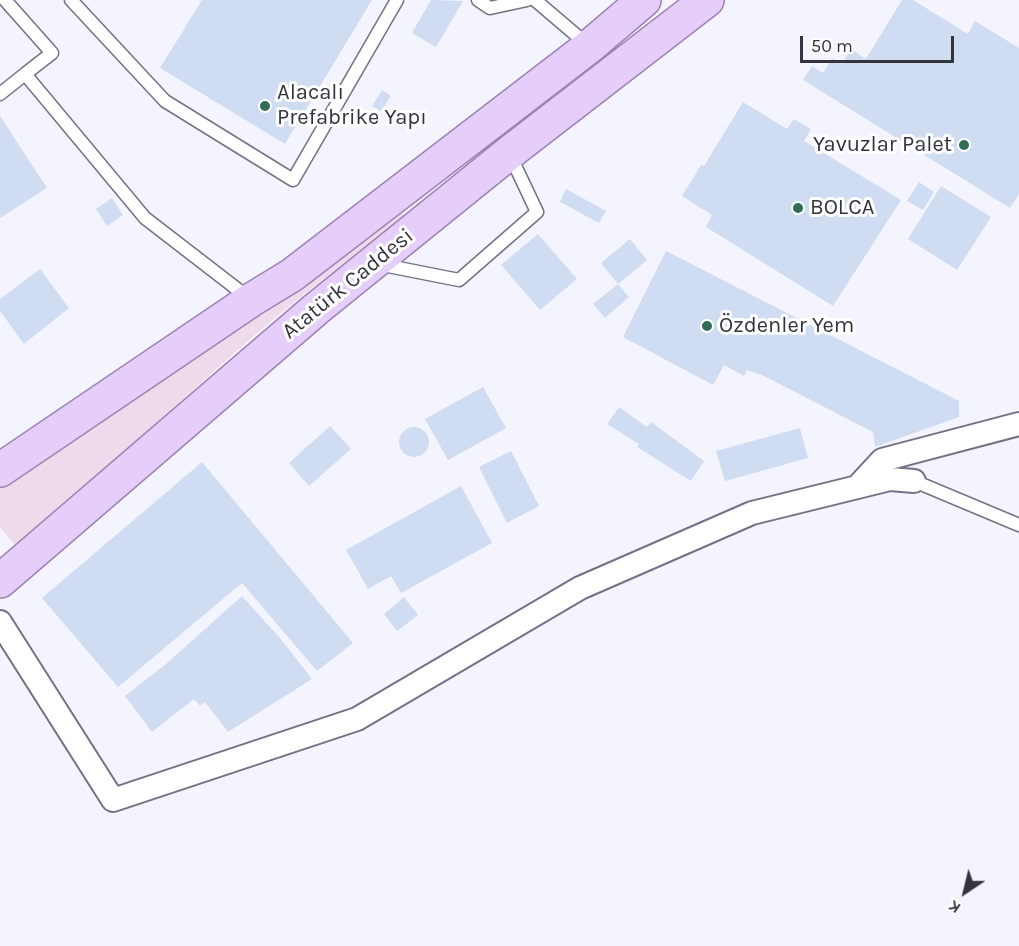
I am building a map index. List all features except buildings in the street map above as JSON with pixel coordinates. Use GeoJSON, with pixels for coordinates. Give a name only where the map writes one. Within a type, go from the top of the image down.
{"type":"FeatureCollection","features":[{"type":"Feature","properties":{"kind":"main road","name":"Atatürk Caddesi"},"geometry":{"type":"LineString","coordinates":[[0,470],[251,300],[292,275],[590,46],[644,0]]}},
{"type":"Feature","properties":{"kind":"main road","name":"Atatürk Caddesi"},"geometry":{"type":"LineString","coordinates":[[0,581],[316,309],[509,153],[707,0]]}},
{"type":"Feature","properties":{"kind":"street"},"geometry":{"type":"LineString","coordinates":[[857,487],[882,460],[1019,424]]}},
{"type":"Feature","properties":{"kind":"street"},"geometry":{"type":"LineString","coordinates":[[0,622],[113,800],[357,719],[580,588],[752,513],[890,479],[914,482]]}},
{"type":"Feature","properties":{"kind":"lane"},"geometry":{"type":"LineString","coordinates":[[0,94],[52,52],[5,0]]}},
{"type":"Feature","properties":{"kind":"lane"},"geometry":{"type":"LineString","coordinates":[[71,0],[165,101],[293,180],[397,0]]}},
{"type":"Feature","properties":{"kind":"lane"},"geometry":{"type":"LineString","coordinates":[[478,0],[490,8],[527,0]]}},
{"type":"Feature","properties":{"kind":"lane"},"geometry":{"type":"LineString","coordinates":[[535,0],[590,46]]}},
{"type":"Feature","properties":{"kind":"lane"},"geometry":{"type":"LineString","coordinates":[[25,74],[145,218],[251,300]]}},
{"type":"Feature","properties":{"kind":"lane"},"geometry":{"type":"LineString","coordinates":[[374,263],[459,280],[537,212],[509,153]]}},
{"type":"Feature","properties":{"kind":"lane"},"geometry":{"type":"LineString","coordinates":[[914,482],[1019,525]]}},
{"type":"Feature","properties":{"kind":"shaded area"},"geometry":{"type":"Polygon","coordinates":[[[397,207],[405,217],[261,330],[17,547],[0,527],[0,486],[397,207]]]}},
{"type":"Feature","properties":{"kind":"place","name":"Alacalı Prefabrike Yapı"},"geometry":{"type":"Point","coordinates":[265,106]}},
{"type":"Feature","properties":{"kind":"place","name":"Yavuzlar Palet"},"geometry":{"type":"Point","coordinates":[964,145]}},
{"type":"Feature","properties":{"kind":"place","name":"BOLCA"},"geometry":{"type":"Point","coordinates":[798,208]}},
{"type":"Feature","properties":{"kind":"place","name":"Özdenler Yem"},"geometry":{"type":"Point","coordinates":[707,326]}}]}
